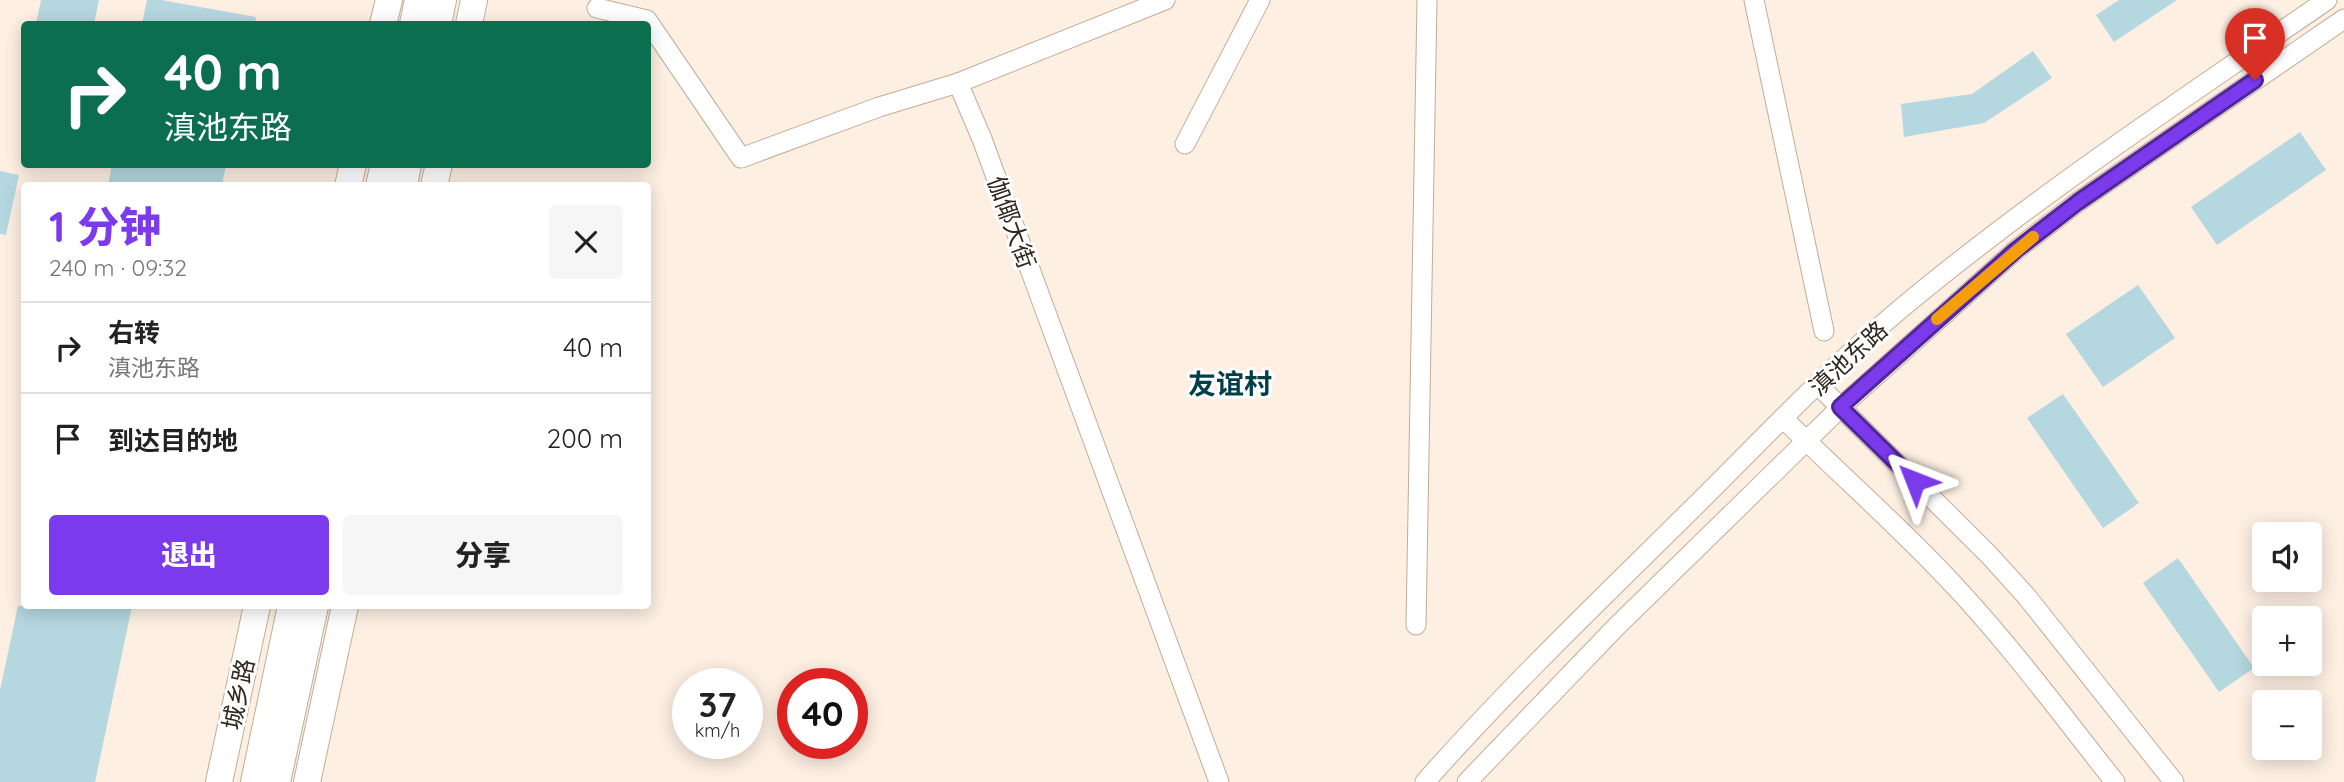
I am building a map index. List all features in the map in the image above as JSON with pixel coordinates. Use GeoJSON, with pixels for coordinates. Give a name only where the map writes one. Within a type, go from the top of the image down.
{"type":"FeatureCollection","features":[{"type":"Feature","properties":{"kind":"highway"},"geometry":{"type":"LineString","coordinates":[[384,21],[388,0]]}},
{"type":"Feature","properties":{"kind":"highway"},"geometry":{"type":"LineString","coordinates":[[414,21],[418,0]]}},
{"type":"Feature","properties":{"kind":"highway"},"geometry":{"type":"LineString","coordinates":[[439,21],[443,0]]}},
{"type":"Feature","properties":{"kind":"highway"},"geometry":{"type":"LineString","coordinates":[[470,21],[474,0]]}},
{"type":"Feature","properties":{"kind":"highway","name":"城乡路"},"geometry":{"type":"LineString","coordinates":[[219,782],[256,609]]}},
{"type":"Feature","properties":{"kind":"highway"},"geometry":{"type":"LineString","coordinates":[[254,782],[290,609]]}},
{"type":"Feature","properties":{"kind":"highway"},"geometry":{"type":"LineString","coordinates":[[277,782],[313,609]]}},
{"type":"Feature","properties":{"kind":"highway"},"geometry":{"type":"LineString","coordinates":[[307,782],[344,609]]}},
{"type":"Feature","properties":{"kind":"street"},"geometry":{"type":"LineString","coordinates":[[651,26],[741,158],[879,107],[958,83],[1165,0]]}},
{"type":"Feature","properties":{"kind":"street"},"geometry":{"type":"LineString","coordinates":[[1185,144],[1260,0]]}},
{"type":"Feature","properties":{"kind":"street"},"geometry":{"type":"LineString","coordinates":[[1416,625],[1427,0]]}},
{"type":"Feature","properties":{"kind":"street"},"geometry":{"type":"LineString","coordinates":[[1754,0],[1824,331]]}},
{"type":"Feature","properties":{"kind":"street","name":"滇池东路"},"geometry":{"type":"LineString","coordinates":[[1425,782],[1467,734],[1548,652],[1818,385],[1897,312],[2038,201],[2327,0]]}},
{"type":"Feature","properties":{"kind":"street"},"geometry":{"type":"LineString","coordinates":[[597,8],[648,21]]}},
{"type":"Feature","properties":{"kind":"street","name":"滇池东路"},"geometry":{"type":"LineString","coordinates":[[1467,782],[1617,626],[1840,407],[2016,250],[2078,202],[2344,19]]}},
{"type":"Feature","properties":{"kind":"street","name":"伽倻大街"},"geometry":{"type":"LineString","coordinates":[[958,83],[982,139],[1219,782]]}},
{"type":"Feature","properties":{"kind":"street"},"geometry":{"type":"LineString","coordinates":[[1818,385],[1989,555],[2027,597],[2174,782]]}},
{"type":"Feature","properties":{"kind":"street"},"geometry":{"type":"LineString","coordinates":[[1784,419],[1963,595],[2006,644],[2115,782]]}},
{"type":"Feature","properties":{"kind":"building"},"geometry":{"type":"Polygon","coordinates":[[[41,0],[99,0],[95,21],[37,21],[41,0]]]}},
{"type":"Feature","properties":{"kind":"building"},"geometry":{"type":"Polygon","coordinates":[[[147,0],[161,0],[256,17],[255,21],[143,21],[147,0]]]}},
{"type":"Feature","properties":{"kind":"building"},"geometry":{"type":"Polygon","coordinates":[[[2119,0],[2177,0],[2114,42],[2096,15],[2119,0]]]}},
{"type":"Feature","properties":{"kind":"building"},"geometry":{"type":"Polygon","coordinates":[[[2033,51],[2052,78],[1984,123],[1904,137],[1901,104],[1972,94],[2033,51]]]}},
{"type":"Feature","properties":{"kind":"building"},"geometry":{"type":"Polygon","coordinates":[[[2300,132],[2326,170],[2217,245],[2191,207],[2300,132]]]}},
{"type":"Feature","properties":{"kind":"building"},"geometry":{"type":"Polygon","coordinates":[[[111,168],[225,168],[223,182],[109,182],[111,168]]]}},
{"type":"Feature","properties":{"kind":"building"},"geometry":{"type":"Polygon","coordinates":[[[0,171],[19,175],[6,235],[0,234],[0,171]]]}},
{"type":"Feature","properties":{"kind":"building"},"geometry":{"type":"Polygon","coordinates":[[[2138,285],[2175,338],[2103,387],[2066,334],[2138,285]]]}},
{"type":"Feature","properties":{"kind":"building"},"geometry":{"type":"Polygon","coordinates":[[[2063,394],[2139,503],[2103,528],[2027,418],[2063,394]]]}},
{"type":"Feature","properties":{"kind":"building"},"geometry":{"type":"Polygon","coordinates":[[[2178,558],[2252,665],[2252,669],[2219,692],[2143,583],[2178,558]]]}},
{"type":"Feature","properties":{"kind":"building"},"geometry":{"type":"Polygon","coordinates":[[[18,606],[21,606],[21,609],[131,609],[95,782],[0,782],[0,690],[18,606]]]}},
{"type":"Feature","properties":{"kind":"slow traffic"},"geometry":{"type":"LineString","coordinates":[[1937,319],[2033,237]]}},
{"type":"Feature","properties":{"kind":"district","name":"友谊村"},"geometry":{"type":"Point","coordinates":[1230,383]}},
{"type":"Feature","properties":{"kind":"route"},"geometry":{"type":"LineString","coordinates":[[1915,481],[1840,407],[2016,250],[2078,202],[2255,80]]}}]}
